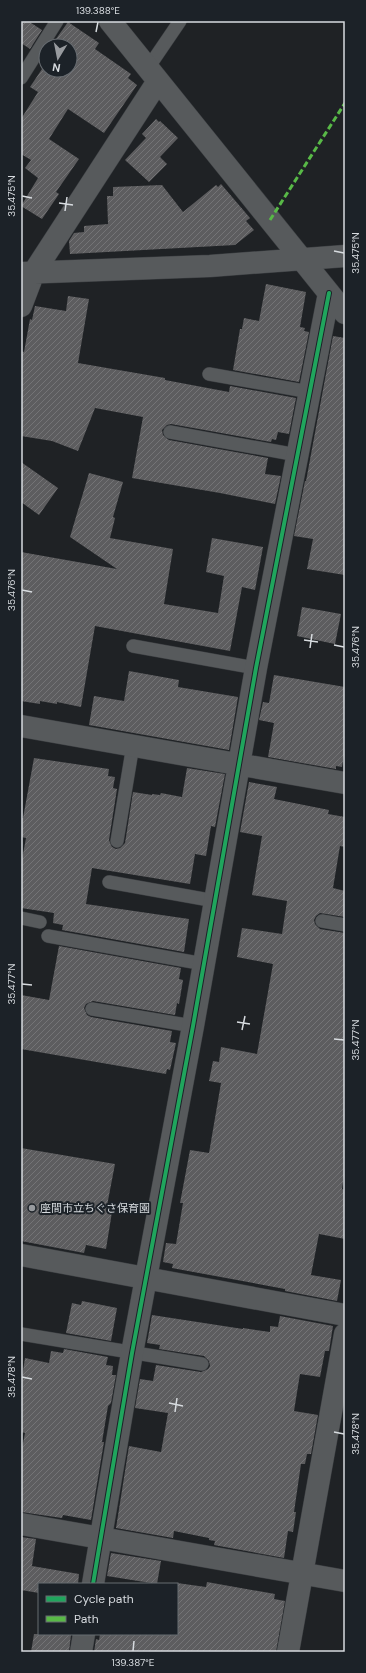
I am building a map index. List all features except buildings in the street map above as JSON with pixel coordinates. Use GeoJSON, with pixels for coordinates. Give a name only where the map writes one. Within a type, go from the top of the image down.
{"type":"FeatureCollection","features":[{"type":"Feature","properties":{"kind":"street"},"geometry":{"type":"LineString","coordinates":[[110,21],[345,313]]}},
{"type":"Feature","properties":{"kind":"street"},"geometry":{"type":"LineString","coordinates":[[21,306],[28,273],[153,74]]}},
{"type":"Feature","properties":{"kind":"street"},"geometry":{"type":"LineString","coordinates":[[28,273],[210,266],[301,258],[345,256]]}},
{"type":"Feature","properties":{"kind":"street"},"geometry":{"type":"LineString","coordinates":[[93,1583],[132,1353],[193,1026],[256,668],[329,293]]}},
{"type":"Feature","properties":{"kind":"street"},"geometry":{"type":"LineString","coordinates":[[21,726],[345,783]]}},
{"type":"Feature","properties":{"kind":"street"},"geometry":{"type":"LineString","coordinates":[[21,1255],[147,1277],[345,1315]]}},
{"type":"Feature","properties":{"kind":"street"},"geometry":{"type":"LineString","coordinates":[[288,1652],[345,1334]]}},
{"type":"Feature","properties":{"kind":"street"},"geometry":{"type":"LineString","coordinates":[[21,1524],[345,1581]]}},
{"type":"Feature","properties":{"kind":"street"},"geometry":{"type":"LineString","coordinates":[[81,1652],[84,1635]]}},
{"type":"Feature","properties":{"kind":"lane"},"geometry":{"type":"LineString","coordinates":[[21,78],[57,21]]}},
{"type":"Feature","properties":{"kind":"lane"},"geometry":{"type":"LineString","coordinates":[[153,74],[180,21]]}},
{"type":"Feature","properties":{"kind":"lane"},"geometry":{"type":"LineString","coordinates":[[209,374],[310,392]]}},
{"type":"Feature","properties":{"kind":"lane"},"geometry":{"type":"LineString","coordinates":[[170,432],[297,455]]}},
{"type":"Feature","properties":{"kind":"lane"},"geometry":{"type":"LineString","coordinates":[[133,646],[256,668]]}},
{"type":"Feature","properties":{"kind":"lane"},"geometry":{"type":"LineString","coordinates":[[117,841],[133,745]]}},
{"type":"Feature","properties":{"kind":"lane"},"geometry":{"type":"LineString","coordinates":[[109,882],[215,901]]}},
{"type":"Feature","properties":{"kind":"lane"},"geometry":{"type":"LineString","coordinates":[[21,918],[40,922]]}},
{"type":"Feature","properties":{"kind":"lane"},"geometry":{"type":"LineString","coordinates":[[322,921],[345,925]]}},
{"type":"Feature","properties":{"kind":"lane"},"geometry":{"type":"LineString","coordinates":[[48,936],[204,964]]}},
{"type":"Feature","properties":{"kind":"lane"},"geometry":{"type":"LineString","coordinates":[[92,1009],[193,1026]]}},
{"type":"Feature","properties":{"kind":"lane"},"geometry":{"type":"LineString","coordinates":[[21,1334],[202,1364]]}},
{"type":"Feature","properties":{"kind":"marked path"},"geometry":{"type":"LineString","coordinates":[[270,220],[345,103]]}},
{"type":"Feature","properties":{"kind":"cycle path"},"geometry":{"type":"LineString","coordinates":[[93,1583],[132,1353],[193,1026],[256,668],[329,293]]}},
{"type":"Feature","properties":{"kind":"place","name":"座間市立ちぐさ保育園"},"geometry":{"type":"Point","coordinates":[32,1208]}}]}
